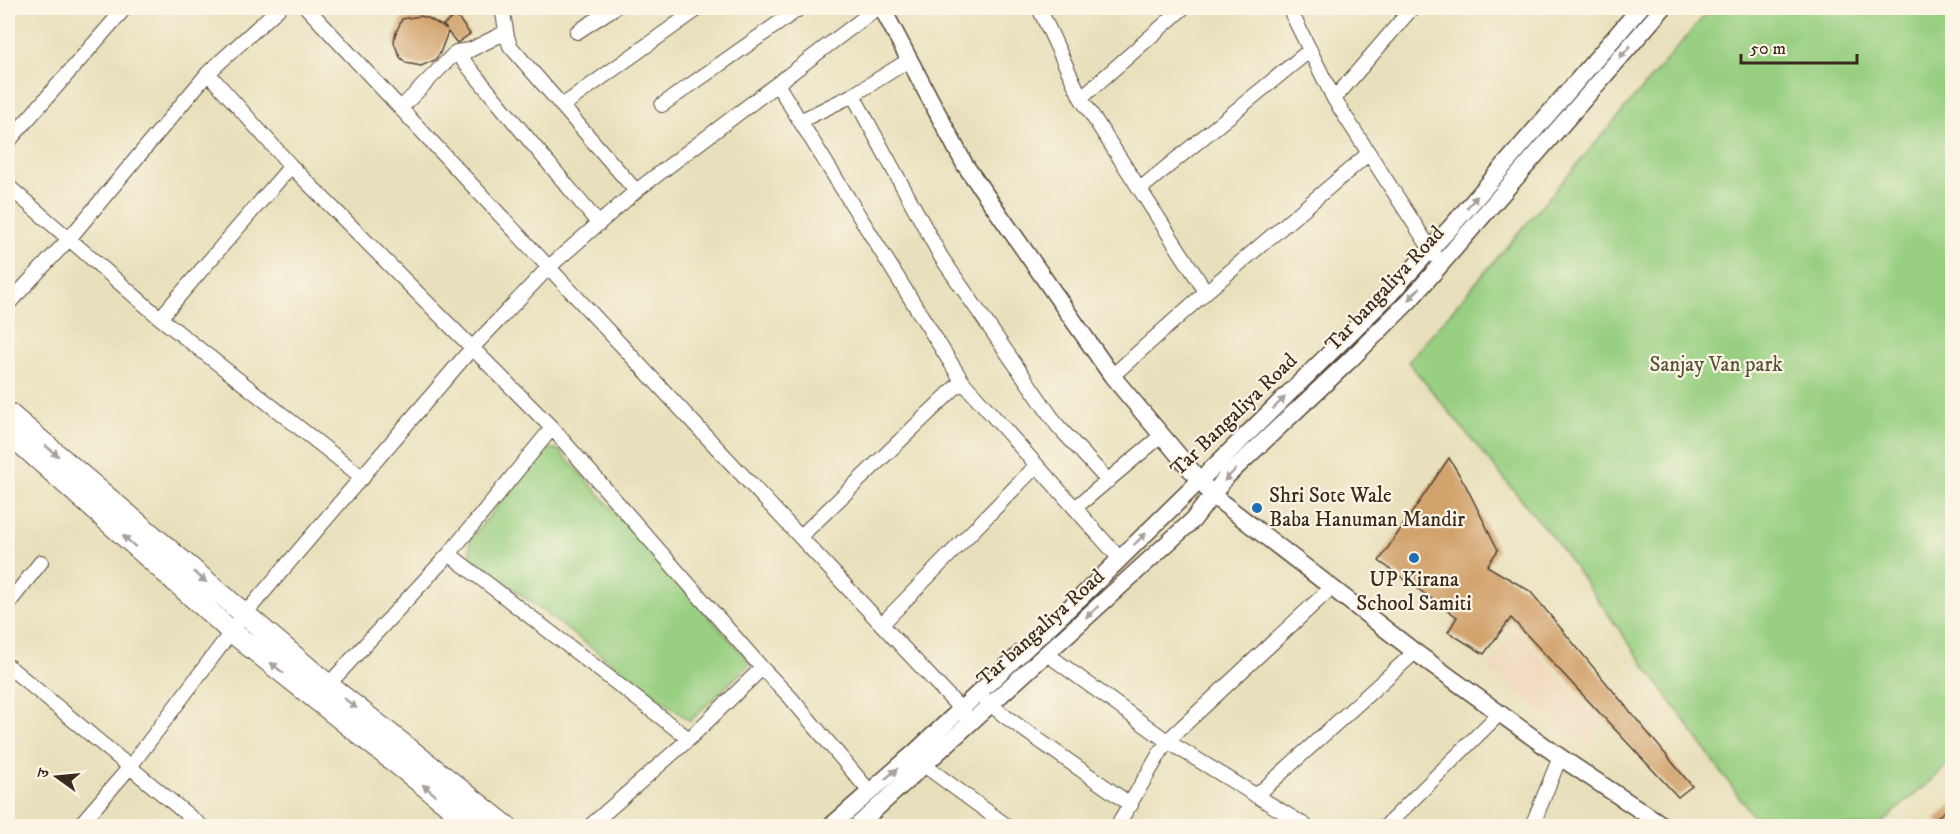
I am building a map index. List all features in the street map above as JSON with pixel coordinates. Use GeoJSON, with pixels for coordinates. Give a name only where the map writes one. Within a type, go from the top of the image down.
{"type":"FeatureCollection","features":[{"type":"Feature","properties":{"kind":"highway"},"geometry":{"type":"LineString","coordinates":[[8,413],[328,685],[506,826]]}},
{"type":"Feature","properties":{"kind":"highway"},"geometry":{"type":"LineString","coordinates":[[8,432],[232,632],[475,826]]}},
{"type":"Feature","properties":{"kind":"street"},"geometry":{"type":"LineString","coordinates":[[8,142],[125,8]]}},
{"type":"Feature","properties":{"kind":"street"},"geometry":{"type":"LineString","coordinates":[[8,304],[68,240],[208,73],[279,8]]}},
{"type":"Feature","properties":{"kind":"street"},"geometry":{"type":"LineString","coordinates":[[307,8],[967,715],[870,792],[852,823],[831,826]]}},
{"type":"Feature","properties":{"kind":"street"},"geometry":{"type":"LineString","coordinates":[[576,32],[614,8]]}},
{"type":"Feature","properties":{"kind":"street"},"geometry":{"type":"LineString","coordinates":[[562,106],[699,8]]}},
{"type":"Feature","properties":{"kind":"street"},"geometry":{"type":"LineString","coordinates":[[662,105],[800,8]]}},
{"type":"Feature","properties":{"kind":"street"},"geometry":{"type":"LineString","coordinates":[[79,826],[129,768],[244,615],[472,348],[549,267],[636,191],[877,8]]}},
{"type":"Feature","properties":{"kind":"street"},"geometry":{"type":"LineString","coordinates":[[882,8],[965,165],[1112,376],[1212,495],[1415,652],[1560,757],[1664,826]]}},
{"type":"Feature","properties":{"kind":"street"},"geometry":{"type":"LineString","coordinates":[[1039,8],[1081,98],[1206,292]]}},
{"type":"Feature","properties":{"kind":"street"},"geometry":{"type":"LineString","coordinates":[[1081,98],[1183,8]]}},
{"type":"Feature","properties":{"kind":"street"},"geometry":{"type":"LineString","coordinates":[[1289,8],[1334,99],[1441,265]]}},
{"type":"Feature","properties":{"kind":"street"},"geometry":{"type":"LineString","coordinates":[[1334,99],[1412,8]]}},
{"type":"Feature","properties":{"kind":"street","name":"Tar Bangaliya Road"},"geometry":{"type":"LineString","coordinates":[[984,699],[1120,558],[1390,294],[1431,250],[1640,8]]}},
{"type":"Feature","properties":{"kind":"street","name":"Tar bangaliya Road"},"geometry":{"type":"LineString","coordinates":[[852,823],[924,765],[967,715],[984,699],[1047,654],[1193,520],[1227,476],[1350,360],[1441,265],[1663,8]]}},
{"type":"Feature","properties":{"kind":"street"},"geometry":{"type":"LineString","coordinates":[[504,9],[510,46],[636,191]]}},
{"type":"Feature","properties":{"kind":"street"},"geometry":{"type":"LineString","coordinates":[[401,108],[456,52],[470,50],[506,32]]}},
{"type":"Feature","properties":{"kind":"street"},"geometry":{"type":"LineString","coordinates":[[1140,189],[1310,50]]}},
{"type":"Feature","properties":{"kind":"street"},"geometry":{"type":"LineString","coordinates":[[456,52],[599,224]]}},
{"type":"Feature","properties":{"kind":"street"},"geometry":{"type":"LineString","coordinates":[[800,121],[854,95],[909,60]]}},
{"type":"Feature","properties":{"kind":"street"},"geometry":{"type":"LineString","coordinates":[[208,73],[291,166],[552,428],[870,792]]}},
{"type":"Feature","properties":{"kind":"street"},"geometry":{"type":"LineString","coordinates":[[777,84],[962,381],[1120,558]]}},
{"type":"Feature","properties":{"kind":"street"},"geometry":{"type":"LineString","coordinates":[[854,95],[941,257],[1057,425],[1108,480]]}},
{"type":"Feature","properties":{"kind":"street"},"geometry":{"type":"LineString","coordinates":[[1112,376],[1206,292],[1368,154]]}},
{"type":"Feature","properties":{"kind":"street"},"geometry":{"type":"LineString","coordinates":[[160,318],[291,166]]}},
{"type":"Feature","properties":{"kind":"street"},"geometry":{"type":"LineString","coordinates":[[1498,172],[1511,184]]}},
{"type":"Feature","properties":{"kind":"street"},"geometry":{"type":"LineString","coordinates":[[8,186],[160,318],[363,478]]}},
{"type":"Feature","properties":{"kind":"street"},"geometry":{"type":"LineString","coordinates":[[800,537],[962,381]]}},
{"type":"Feature","properties":{"kind":"street"},"geometry":{"type":"LineString","coordinates":[[328,685],[449,554],[552,428]]}},
{"type":"Feature","properties":{"kind":"street"},"geometry":{"type":"LineString","coordinates":[[1075,508],[1162,435]]}},
{"type":"Feature","properties":{"kind":"street"},"geometry":{"type":"LineString","coordinates":[[882,624],[1036,465]]}},
{"type":"Feature","properties":{"kind":"street"},"geometry":{"type":"LineString","coordinates":[[449,554],[689,739]]}},
{"type":"Feature","properties":{"kind":"street"},"geometry":{"type":"LineString","coordinates":[[8,604],[41,562]]}},
{"type":"Feature","properties":{"kind":"street"},"geometry":{"type":"LineString","coordinates":[[1117,826],[1167,741],[1331,588]]}},
{"type":"Feature","properties":{"kind":"street"},"geometry":{"type":"LineString","coordinates":[[1256,796],[1415,652]]}},
{"type":"Feature","properties":{"kind":"street"},"geometry":{"type":"LineString","coordinates":[[1047,654],[1167,741],[1306,826]]}},
{"type":"Feature","properties":{"kind":"street"},"geometry":{"type":"LineString","coordinates":[[8,666],[201,826]]}},
{"type":"Feature","properties":{"kind":"street"},"geometry":{"type":"LineString","coordinates":[[590,826],[689,739],[762,668]]}},
{"type":"Feature","properties":{"kind":"street"},"geometry":{"type":"LineString","coordinates":[[984,699],[1131,805]]}},
{"type":"Feature","properties":{"kind":"street"},"geometry":{"type":"LineString","coordinates":[[1386,826],[1500,714]]}},
{"type":"Feature","properties":{"kind":"street"},"geometry":{"type":"LineString","coordinates":[[1532,826],[1560,757]]}},
{"type":"Feature","properties":{"kind":"street"},"geometry":{"type":"LineString","coordinates":[[924,765],[1007,826]]}},
{"type":"Feature","properties":{"kind":"shaded area"},"geometry":{"type":"Polygon","coordinates":[[[1515,628],[1601,724],[1588,746],[1489,670],[1515,628]]]}},
{"type":"Feature","properties":{"kind":"green space","name":"Sanjay Van park"},"geometry":{"type":"Polygon","coordinates":[[[1711,8],[1952,8],[1952,762],[1878,826],[1760,826],[1557,543],[1408,362],[1711,8]]]}},
{"type":"Feature","properties":{"kind":"green space"},"geometry":{"type":"Polygon","coordinates":[[[557,449],[580,473],[751,663],[690,721],[473,559],[470,549],[471,538],[542,452],[557,449]]]}},
{"type":"Feature","properties":{"kind":"building"},"geometry":{"type":"Polygon","coordinates":[[[456,15],[470,34],[457,43],[448,32],[435,60],[421,66],[406,63],[400,57],[394,43],[402,19],[420,16],[447,29],[443,25],[456,15]]]}},
{"type":"Feature","properties":{"kind":"building"},"geometry":{"type":"Polygon","coordinates":[[[1449,458],[1465,484],[1498,550],[1487,566],[1530,591],[1692,786],[1678,797],[1511,618],[1484,654],[1448,632],[1457,617],[1379,561],[1449,458]]]}},
{"type":"Feature","properties":{"kind":"building"},"geometry":{"type":"Polygon","coordinates":[[[1953,804],[1953,826],[1943,826],[1935,819],[1953,804]]]}},
{"type":"Feature","properties":{"kind":"place","name":"Shri Sote Wale Baba Hanuman Mandir"},"geometry":{"type":"Point","coordinates":[1257,508]}},
{"type":"Feature","properties":{"kind":"place","name":"UP Kirana School Samiti"},"geometry":{"type":"Point","coordinates":[1414,558]}}]}
